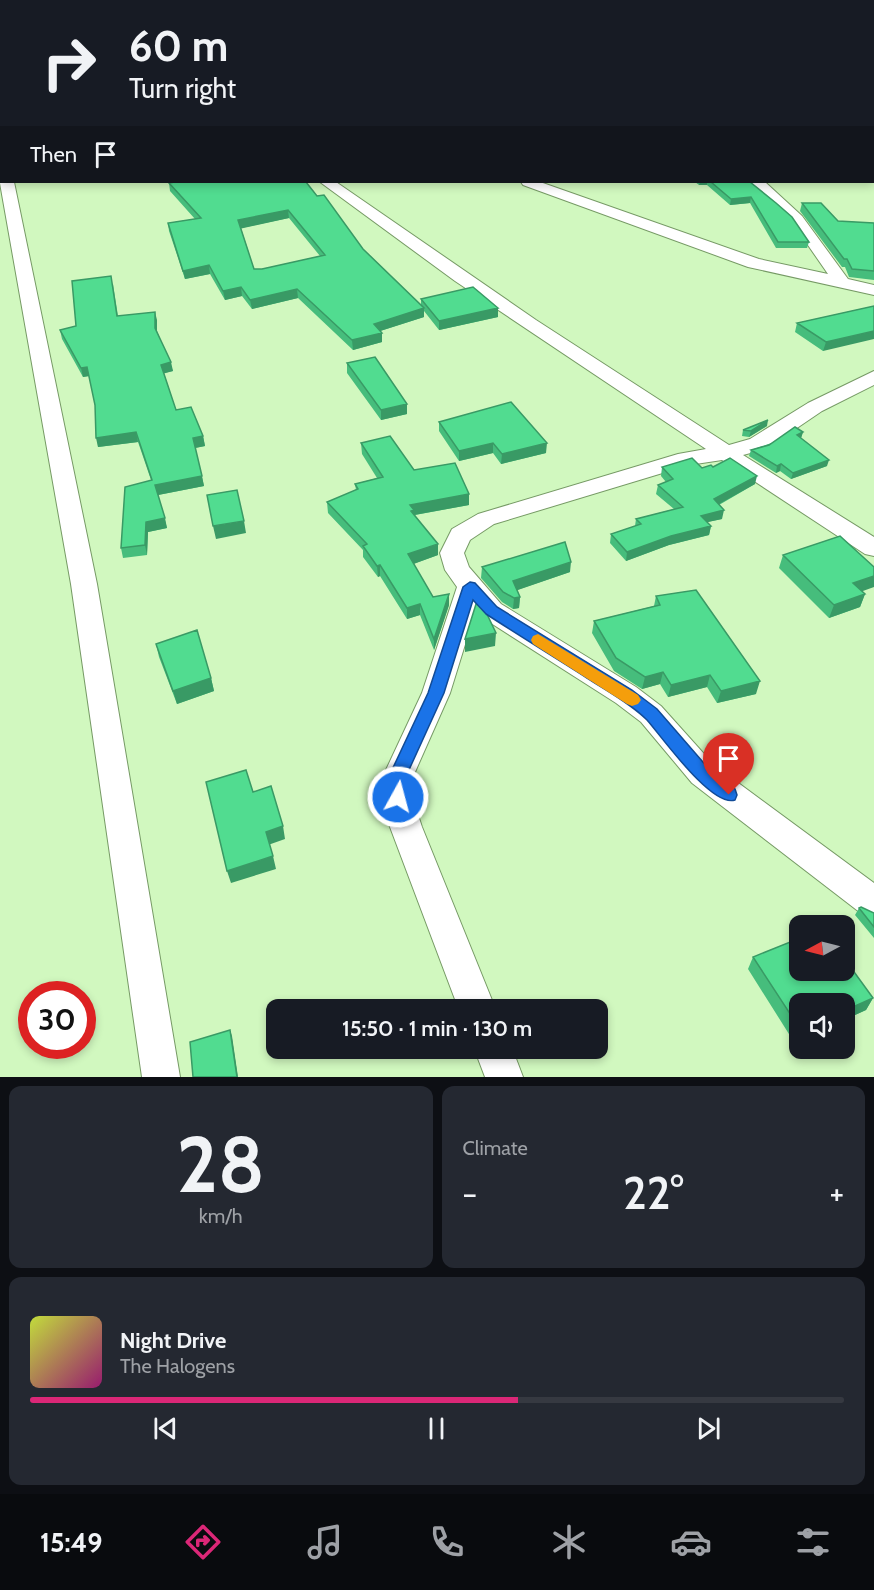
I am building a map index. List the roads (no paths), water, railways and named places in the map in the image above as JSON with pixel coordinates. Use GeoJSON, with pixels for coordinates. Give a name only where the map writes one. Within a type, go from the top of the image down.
{"type":"FeatureCollection","features":[{"type":"Feature","properties":{"kind":"street"},"geometry":{"type":"LineString","coordinates":[[7,183],[84,584],[161,1077]]}},
{"type":"Feature","properties":{"kind":"street"},"geometry":{"type":"LineString","coordinates":[[328,183],[399,234],[725,453],[874,548]]}},
{"type":"Feature","properties":{"kind":"street"},"geometry":{"type":"LineString","coordinates":[[531,183],[754,263],[874,290]]}},
{"type":"Feature","properties":{"kind":"street"},"geometry":{"type":"LineString","coordinates":[[758,183],[797,219],[842,283]]}},
{"type":"Feature","properties":{"kind":"street"},"geometry":{"type":"LineString","coordinates":[[874,377],[815,407],[758,444],[725,453],[686,459],[486,519],[460,535],[452,553],[457,570],[492,611],[634,701],[651,714],[703,774],[874,903]]}},
{"type":"Feature","properties":{"kind":"street"},"geometry":{"type":"LineString","coordinates":[[470,587],[436,693],[399,772],[398,797],[406,827],[474,999]]}},
{"type":"Feature","properties":{"kind":"street"},"geometry":{"type":"LineString","coordinates":[[497,1059],[504,1077]]}}]}
